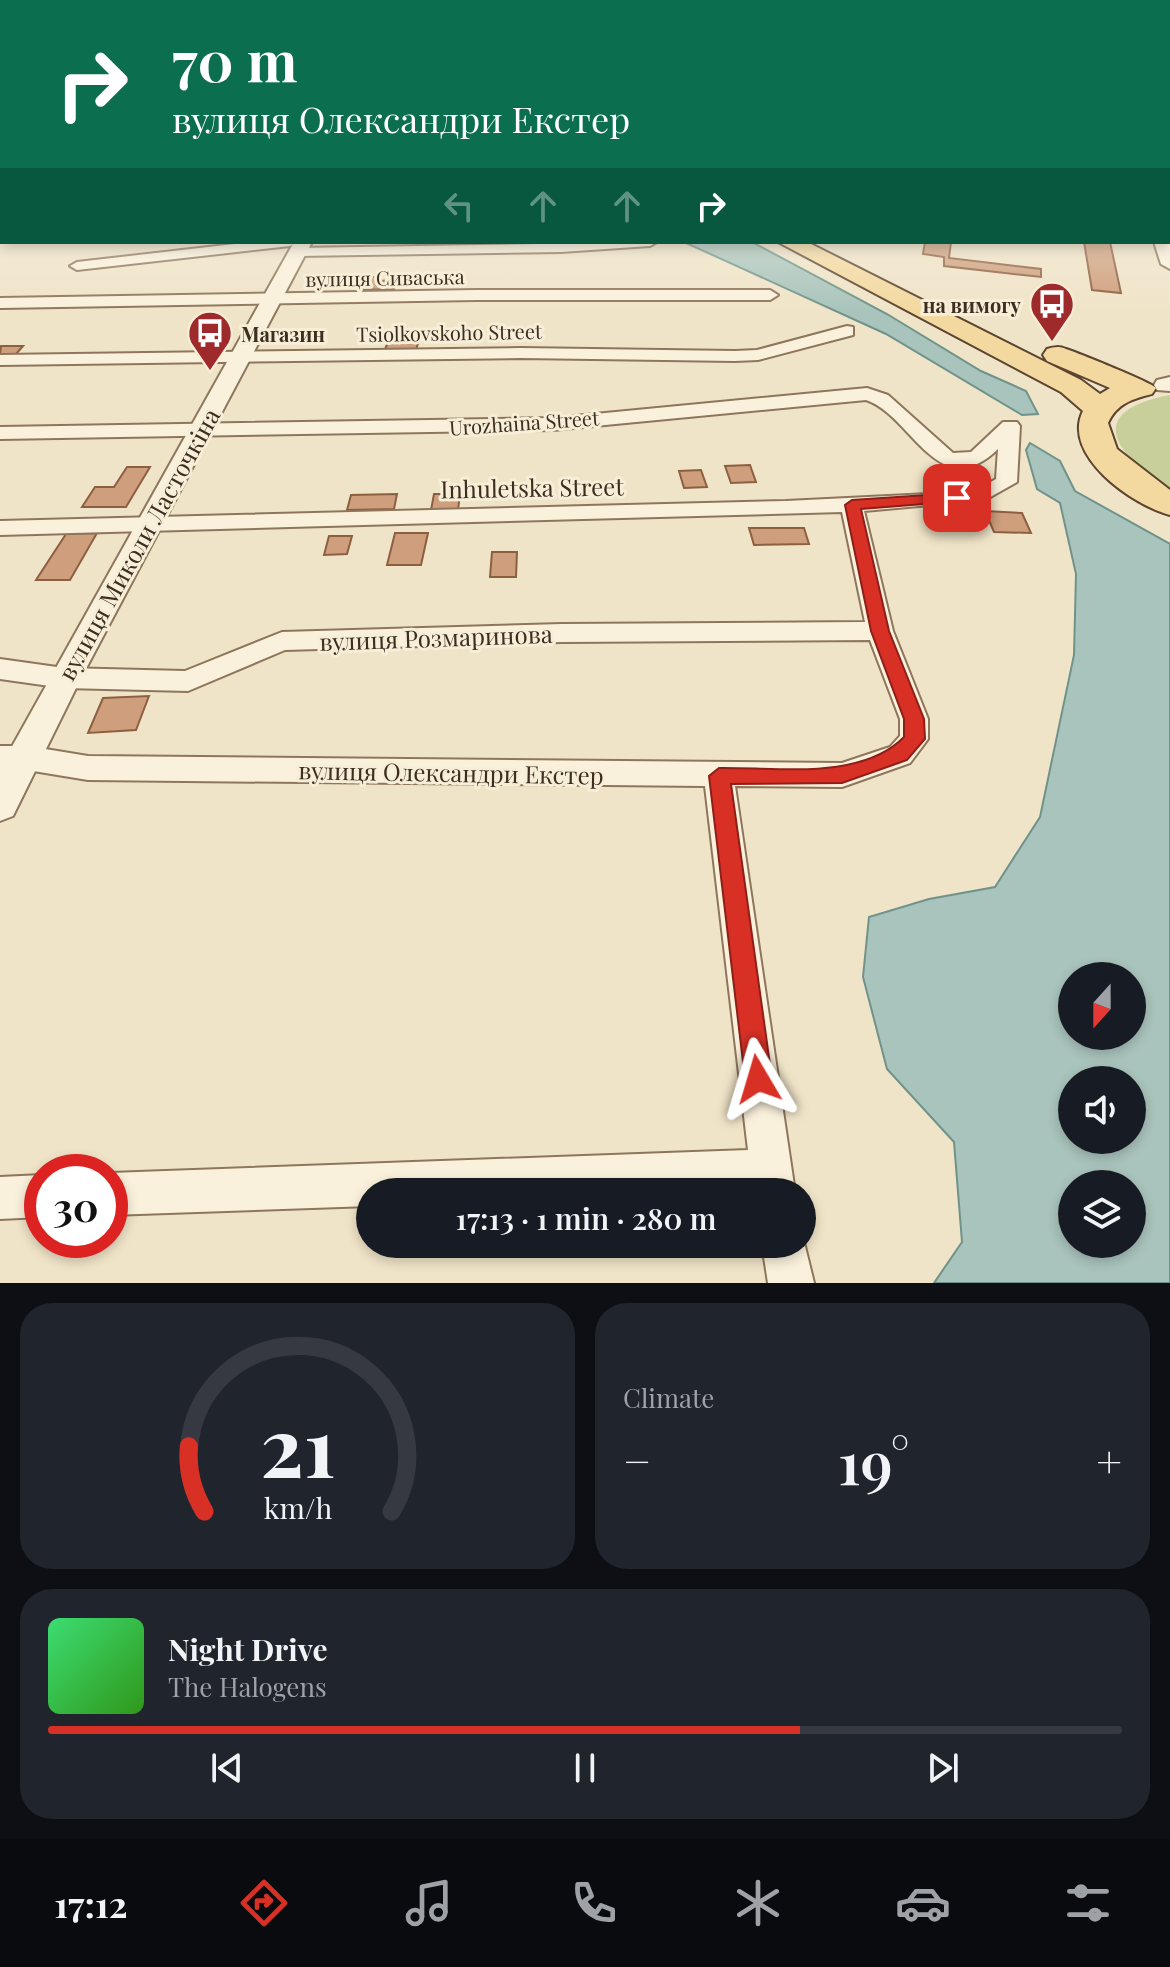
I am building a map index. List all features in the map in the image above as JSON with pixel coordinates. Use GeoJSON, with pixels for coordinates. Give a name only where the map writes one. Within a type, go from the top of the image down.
{"type":"FeatureCollection","features":[{"type":"Feature","properties":{"kind":"main road"},"geometry":{"type":"LineString","coordinates":[[793,244],[1071,386],[1099,408]]}},
{"type":"Feature","properties":{"kind":"main road"},"geometry":{"type":"LineString","coordinates":[[828,244],[1101,376],[1162,385]]}},
{"type":"Feature","properties":{"kind":"main road"},"geometry":{"type":"LineString","coordinates":[[1162,385],[1123,393],[1099,408],[1092,422],[1094,437],[1103,455],[1121,473],[1170,504]]}},
{"type":"Feature","properties":{"kind":"street"},"geometry":{"type":"LineString","coordinates":[[104,301],[153,244]]}},
{"type":"Feature","properties":{"kind":"street"},"geometry":{"type":"LineString","coordinates":[[77,266],[297,245],[561,248],[620,244]]}},
{"type":"Feature","properties":{"kind":"street"},"geometry":{"type":"LineString","coordinates":[[1164,244],[1170,264]]}},
{"type":"Feature","properties":{"kind":"street","name":"вулиця Миколи Ласточкіна"},"geometry":{"type":"LineString","coordinates":[[0,805],[13,758],[64,678],[201,430],[297,245]]}},
{"type":"Feature","properties":{"kind":"street","name":"вулиця Сиваська"},"geometry":{"type":"LineString","coordinates":[[0,303],[770,295]]}},
{"type":"Feature","properties":{"kind":"street","name":"Tsiolkovskoho Street"},"geometry":{"type":"LineString","coordinates":[[0,360],[521,353],[735,356],[758,355],[847,331]]}},
{"type":"Feature","properties":{"kind":"street","name":"Urozhaina Street"},"geometry":{"type":"LineString","coordinates":[[0,433],[553,424],[867,394],[884,397],[934,451],[945,458],[977,457],[1010,426]]}},
{"type":"Feature","properties":{"kind":"street","name":"Inhuletska Street"},"geometry":{"type":"LineString","coordinates":[[0,528],[852,505],[985,494],[1006,482],[1011,461],[1010,426]]}},
{"type":"Feature","properties":{"kind":"street"},"geometry":{"type":"LineString","coordinates":[[852,505],[880,631]]}},
{"type":"Feature","properties":{"kind":"street","name":"вулиця Розмаринова"},"geometry":{"type":"LineString","coordinates":[[0,669],[64,678],[188,681],[282,641],[562,633],[880,631]]}},
{"type":"Feature","properties":{"kind":"street","name":"вулиця Олександри Екстер"},"geometry":{"type":"LineString","coordinates":[[13,758],[88,768],[842,775],[900,755],[914,739],[914,719],[880,631]]}},
{"type":"Feature","properties":{"kind":"street"},"geometry":{"type":"LineString","coordinates":[[719,776],[772,1178]]}},
{"type":"Feature","properties":{"kind":"street"},"geometry":{"type":"LineString","coordinates":[[128,1194],[356,1189]]}},
{"type":"Feature","properties":{"kind":"street"},"geometry":{"type":"LineString","coordinates":[[0,1198],[24,1197]]}},
{"type":"Feature","properties":{"kind":"street"},"geometry":{"type":"LineString","coordinates":[[787,1258],[791,1283]]}},
{"type":"Feature","properties":{"kind":"green space"},"geometry":{"type":"Polygon","coordinates":[[[1170,395],[1170,488],[1134,462],[1116,435],[1117,423],[1125,412],[1143,402],[1170,395]]]}},
{"type":"Feature","properties":{"kind":"water"},"geometry":{"type":"Polygon","coordinates":[[[688,244],[756,244],[887,314],[981,371],[1026,391],[1038,414],[1022,415],[886,334],[688,244]]]}},
{"type":"Feature","properties":{"kind":"water"},"geometry":{"type":"Polygon","coordinates":[[[1030,443],[1060,461],[1075,491],[1170,544],[1170,1283],[934,1283],[962,1242],[954,1142],[887,1069],[863,977],[869,917],[929,899],[995,887],[1040,817],[1074,655],[1076,574],[1060,503],[1037,489],[1026,450],[1030,443]]]}},
{"type":"Feature","properties":{"kind":"building"},"geometry":{"type":"Polygon","coordinates":[[[925,244],[951,244],[949,258],[1041,269],[1041,277],[944,266],[944,257],[923,254],[925,244]]]}},
{"type":"Feature","properties":{"kind":"building"},"geometry":{"type":"Polygon","coordinates":[[[1084,244],[1110,244],[1121,293],[1092,290],[1084,244]]]}},
{"type":"Feature","properties":{"kind":"building"},"geometry":{"type":"Polygon","coordinates":[[[365,277],[377,277],[376,281],[396,280],[394,289],[360,290],[365,277]]]}},
{"type":"Feature","properties":{"kind":"building"},"geometry":{"type":"Polygon","coordinates":[[[389,340],[419,340],[416,350],[385,349],[389,340]]]}},
{"type":"Feature","properties":{"kind":"building"},"geometry":{"type":"Polygon","coordinates":[[[1,346],[23,346],[16,354],[0,354],[1,346]]]}},
{"type":"Feature","properties":{"kind":"building"},"geometry":{"type":"Polygon","coordinates":[[[750,465],[756,482],[731,483],[725,466],[750,465]]]}},
{"type":"Feature","properties":{"kind":"building"},"geometry":{"type":"Polygon","coordinates":[[[127,467],[150,467],[126,507],[82,507],[95,487],[114,487],[127,467]]]}},
{"type":"Feature","properties":{"kind":"building"},"geometry":{"type":"Polygon","coordinates":[[[701,470],[707,487],[684,488],[679,471],[701,470]]]}},
{"type":"Feature","properties":{"kind":"building"},"geometry":{"type":"Polygon","coordinates":[[[397,494],[394,509],[347,510],[351,495],[397,494]]]}},
{"type":"Feature","properties":{"kind":"building"},"geometry":{"type":"Polygon","coordinates":[[[434,494],[460,494],[458,510],[431,510],[434,494]]]}},
{"type":"Feature","properties":{"kind":"building"},"geometry":{"type":"Polygon","coordinates":[[[985,511],[1022,513],[1031,533],[994,532],[985,511]]]}},
{"type":"Feature","properties":{"kind":"building"},"geometry":{"type":"Polygon","coordinates":[[[749,528],[804,528],[809,544],[754,545],[749,528]]]}},
{"type":"Feature","properties":{"kind":"building"},"geometry":{"type":"Polygon","coordinates":[[[97,533],[70,580],[36,580],[66,534],[97,533]]]}},
{"type":"Feature","properties":{"kind":"building"},"geometry":{"type":"Polygon","coordinates":[[[395,533],[428,533],[421,565],[387,565],[395,533]]]}},
{"type":"Feature","properties":{"kind":"building"},"geometry":{"type":"Polygon","coordinates":[[[329,536],[352,536],[347,554],[324,555],[329,536]]]}},
{"type":"Feature","properties":{"kind":"building"},"geometry":{"type":"Polygon","coordinates":[[[492,552],[517,552],[516,577],[490,577],[492,552]]]}},
{"type":"Feature","properties":{"kind":"building"},"geometry":{"type":"Polygon","coordinates":[[[149,696],[136,730],[88,733],[103,698],[149,696]]]}},
{"type":"Feature","properties":{"kind":"place","name":"на вимогу"},"geometry":{"type":"Point","coordinates":[1052,343]}},
{"type":"Feature","properties":{"kind":"place","name":"Магазин"},"geometry":{"type":"Point","coordinates":[210,372]}},
{"type":"Feature","properties":{"kind":"route"},"geometry":{"type":"LineString","coordinates":[[758,1079],[719,776],[842,775],[900,755],[914,739],[914,719],[880,631],[852,505],[957,498]]}}]}
